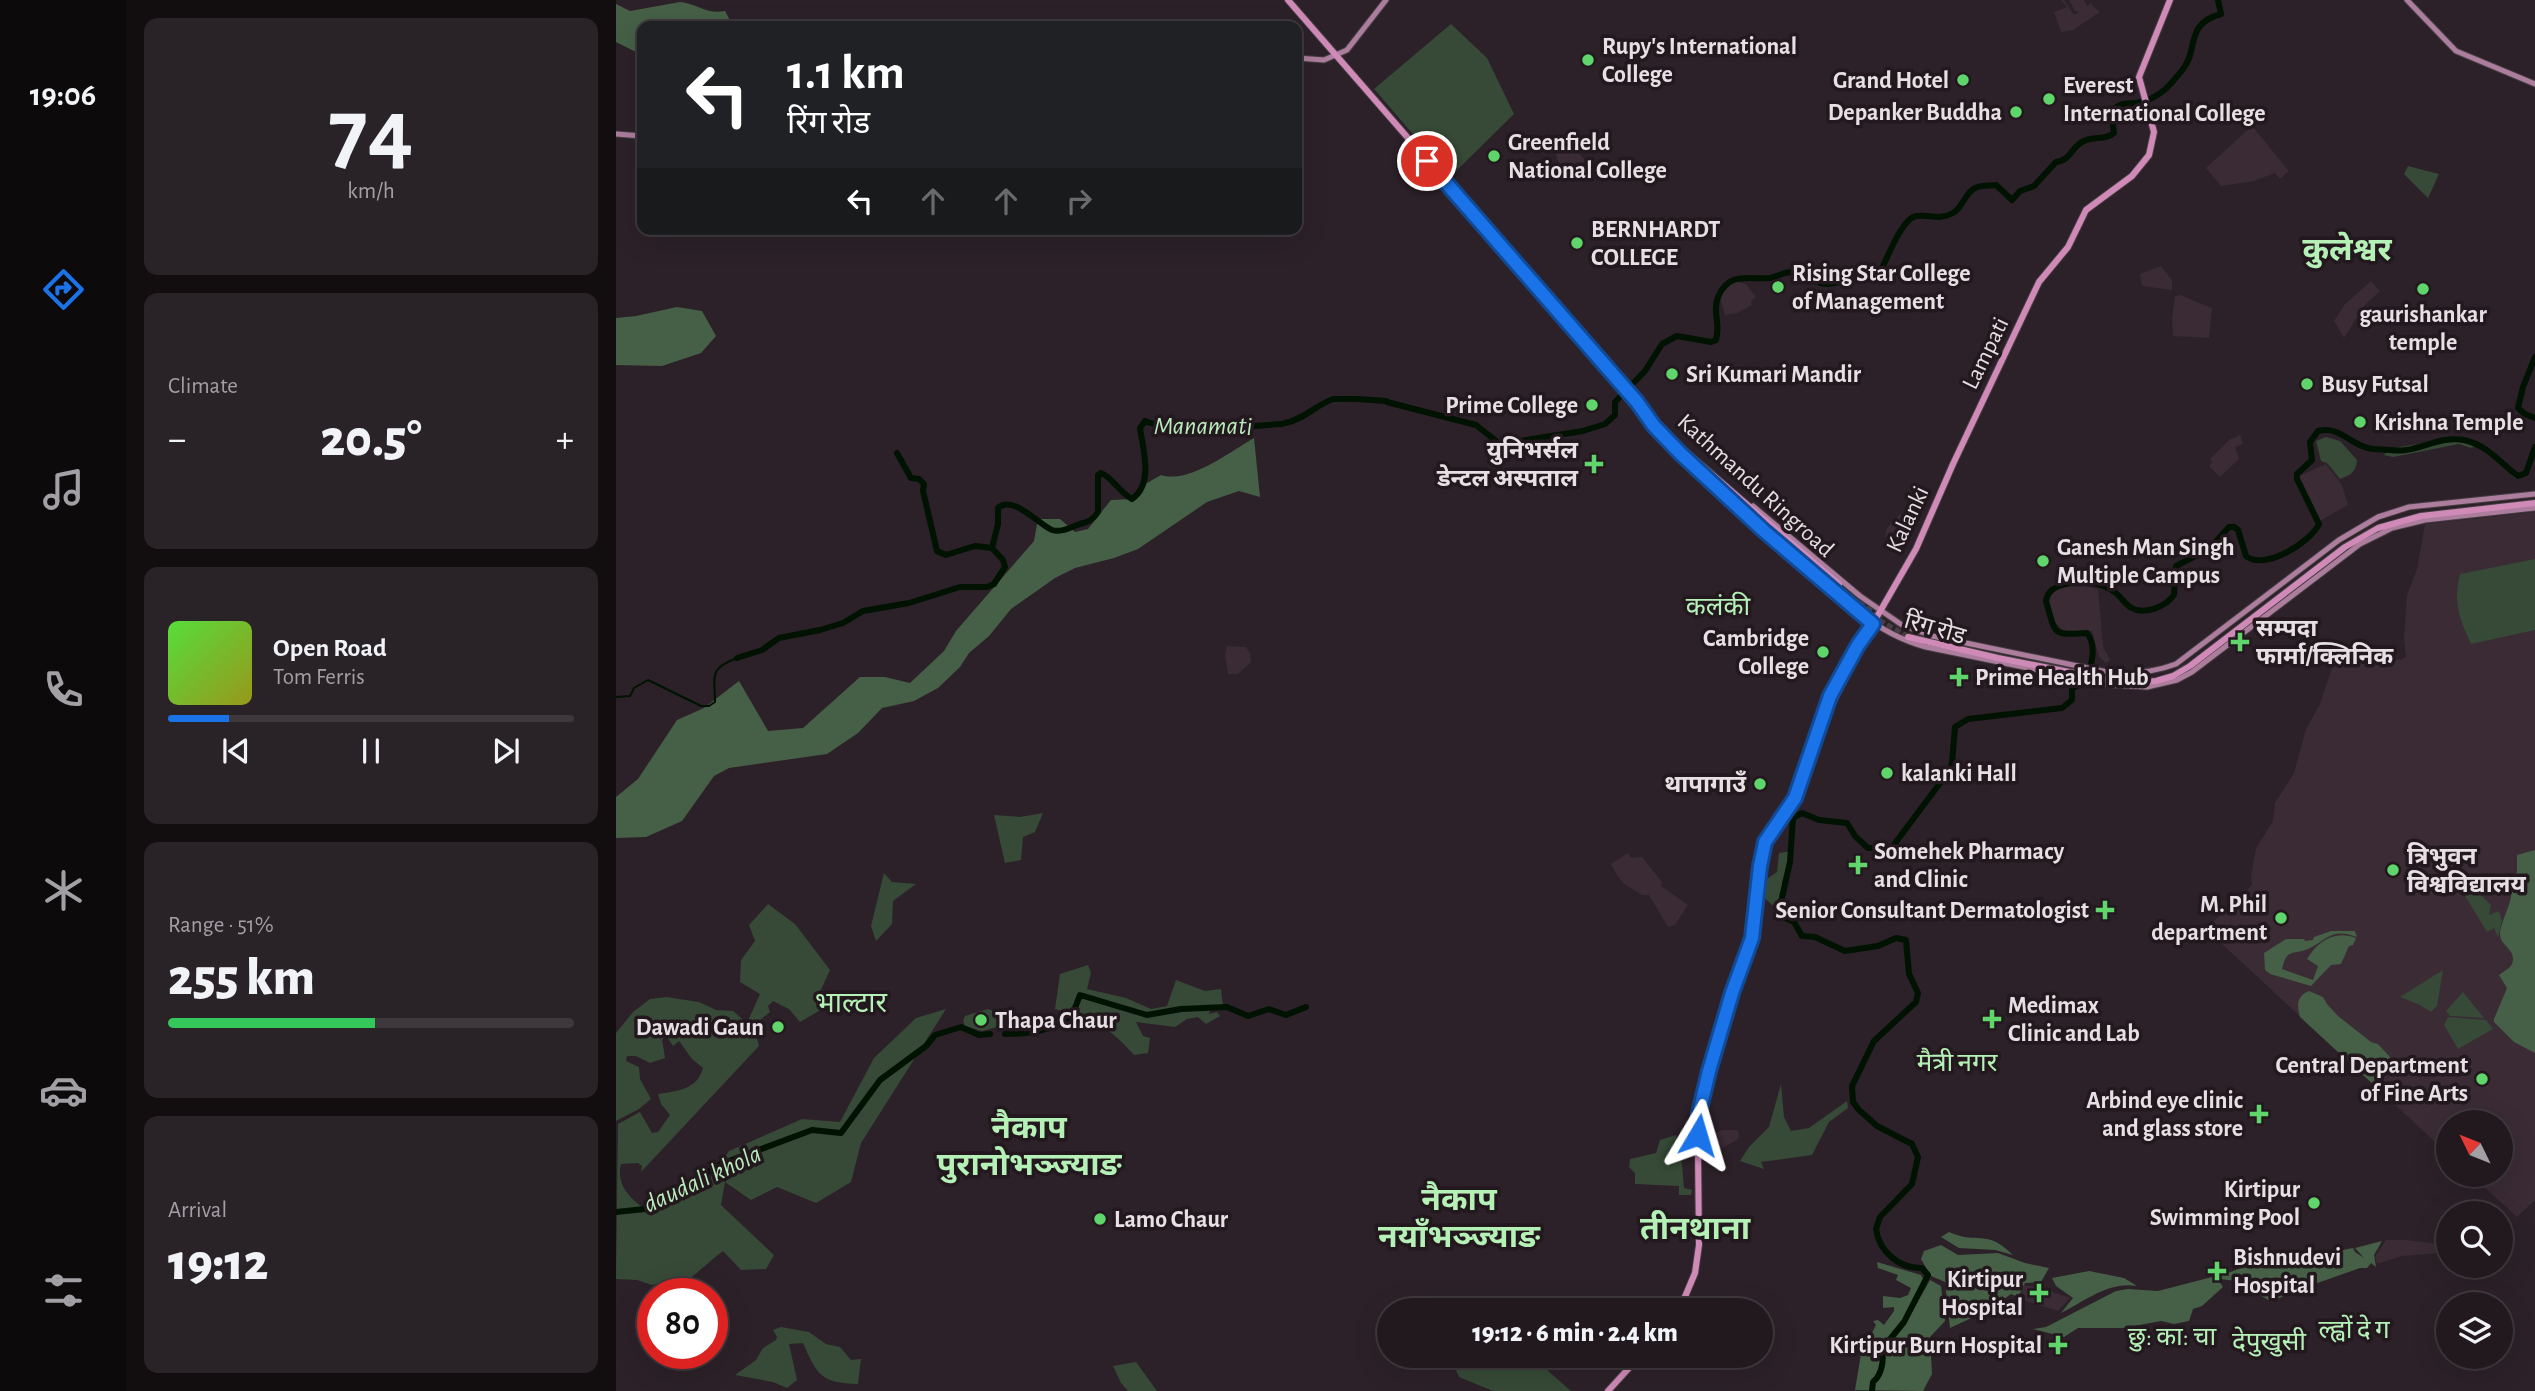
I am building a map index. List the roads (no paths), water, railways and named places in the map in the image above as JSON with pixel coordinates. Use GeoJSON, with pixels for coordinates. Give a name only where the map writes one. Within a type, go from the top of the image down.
{"type":"FeatureCollection","features":[{"type":"Feature","properties":{"kind":"highway","name":"Kathmandu Ringroad"},"geometry":{"type":"LineString","coordinates":[[1288,0],[1632,395],[1664,437],[1838,586]]}},
{"type":"Feature","properties":{"kind":"highway","name":"Lampati"},"geometry":{"type":"LineString","coordinates":[[1965,440],[2039,282],[2068,247],[2081,218],[2093,204],[2132,176],[2149,155],[2154,132],[2139,77],[2170,0]]}},
{"type":"Feature","properties":{"kind":"highway","name":"Kalanki"},"geometry":{"type":"LineString","coordinates":[[1880,611],[1916,549],[1965,440]]}},
{"type":"Feature","properties":{"kind":"highway"},"geometry":{"type":"LineString","coordinates":[[1908,635],[2126,683],[2156,681],[2180,673],[2204,650],[2337,553],[2384,525],[2421,516],[2535,501]]}},
{"type":"Feature","properties":{"kind":"highway"},"geometry":{"type":"LineString","coordinates":[[1685,1298],[1698,1259],[1701,1227],[1698,1121],[1753,931],[1763,849],[1773,828],[1807,776],[1831,706],[1880,611]]}},
{"type":"Feature","properties":{"kind":"highway"},"geometry":{"type":"LineString","coordinates":[[1608,1391],[1629,1368]]}},
{"type":"Feature","properties":{"kind":"main road"},"geometry":{"type":"LineString","coordinates":[[1302,58],[1324,60],[1352,46],[1386,0]]}},
{"type":"Feature","properties":{"kind":"main road"},"geometry":{"type":"LineString","coordinates":[[2407,0],[2451,47],[2472,59],[2535,84]]}},
{"type":"Feature","properties":{"kind":"main road"},"geometry":{"type":"LineString","coordinates":[[616,134],[637,136]]}},
{"type":"Feature","properties":{"kind":"main road"},"geometry":{"type":"LineString","coordinates":[[1727,491],[1768,518],[1892,620],[1920,633],[2068,670]]}},
{"type":"Feature","properties":{"kind":"main road","name":"रिंग रोड"},"geometry":{"type":"LineString","coordinates":[[1727,491],[1763,530],[1873,624],[1897,638],[1926,647],[2059,674],[2068,670]]}},
{"type":"Feature","properties":{"kind":"main road"},"geometry":{"type":"LineString","coordinates":[[2102,677],[2131,687],[2165,685],[2192,672],[2361,544],[2392,528],[2535,501]]}},
{"type":"Feature","properties":{"kind":"waterway","name":"Manamati"},"geometry":{"type":"LineString","coordinates":[[1387,402],[1476,425],[1500,444],[1583,431],[1605,424],[1615,415],[1615,402],[1645,371],[1662,344],[1677,336],[1711,342],[1716,340],[1716,303],[1722,289],[1733,280],[1770,278],[1791,272],[1825,284],[1843,281],[1855,270],[1879,274],[1900,232],[1910,219],[1916,216],[1943,217],[1953,213],[1972,190],[1980,186],[1996,185],[2012,200],[2020,191],[2034,186],[2056,162],[2067,157],[2082,142],[2114,133],[2111,111],[2124,104],[2148,100],[2170,85],[2188,62],[2194,38],[2202,24],[2221,14],[2218,0]]}},
{"type":"Feature","properties":{"kind":"waterway"},"geometry":{"type":"LineString","coordinates":[[2535,357],[2518,408],[2535,418]]}},
{"type":"Feature","properties":{"kind":"waterway","name":"Manamati"},"geometry":{"type":"LineString","coordinates":[[1285,423],[1298,419],[1333,399]]}},
{"type":"Feature","properties":{"kind":"waterway","name":"Manamati"},"geometry":{"type":"LineString","coordinates":[[1335,399],[1357,399]]}},
{"type":"Feature","properties":{"kind":"waterway","name":"Manamati"},"geometry":{"type":"LineString","coordinates":[[1358,399],[1386,401]]}},
{"type":"Feature","properties":{"kind":"waterway","name":"Manamati"},"geometry":{"type":"LineString","coordinates":[[897,453],[911,478],[919,479],[924,484],[923,491],[937,551],[946,555],[975,546],[992,548],[998,524],[998,508],[1004,505],[1018,507],[1056,531],[1088,521],[1098,512],[1098,475],[1101,473],[1132,499],[1139,493],[1145,475],[1140,428],[1145,421],[1194,429],[1282,424]]}},
{"type":"Feature","properties":{"kind":"waterway"},"geometry":{"type":"LineString","coordinates":[[1872,1391],[1873,1382],[1882,1367],[1882,1349],[1904,1322],[1928,1275],[1922,1268],[1914,1268],[1892,1257],[1881,1245],[1876,1229],[1880,1217],[1912,1184],[1918,1157],[1912,1144],[1877,1126],[1859,1110],[1853,1102],[1852,1086],[1874,1041],[1916,1002],[1918,993],[1909,974],[1906,940],[1896,938],[1878,946],[1845,951],[1815,937],[1802,936],[1794,922],[1781,916],[1781,902],[1790,862],[1793,818],[1802,813],[1819,820],[1847,823],[1855,836],[1868,848],[1893,846],[1949,771],[1955,727],[1968,719],[2062,708],[2072,700],[2072,688],[2083,684],[2089,672],[2093,652],[2090,639],[2087,633],[2067,634],[2057,631],[2046,601],[2050,592],[2058,586],[2084,582],[2108,588],[2136,610],[2160,606],[2174,595],[2176,566],[2209,549],[2229,527],[2238,530],[2246,556],[2254,560],[2264,560],[2286,553],[2306,539],[2319,524],[2297,479],[2297,474],[2312,460],[2310,442],[2318,431],[2333,431],[2365,447],[2394,451],[2449,439],[2464,440],[2487,450],[2518,476],[2526,473],[2535,447]]}},
{"type":"Feature","properties":{"kind":"waterway"},"geometry":{"type":"LineString","coordinates":[[737,658],[762,650],[779,638],[843,623],[863,611],[909,603],[960,587],[987,587],[994,584],[1005,567],[1003,560],[992,548]]}},
{"type":"Feature","properties":{"kind":"waterway"},"geometry":{"type":"LineString","coordinates":[[616,697],[630,696],[634,688],[648,680],[701,706],[709,706],[715,702],[714,680],[717,670],[737,658]]}},
{"type":"Feature","properties":{"kind":"waterway","name":"daudali khola"},"geometry":{"type":"LineString","coordinates":[[1005,1034],[1031,1032],[1057,1025],[1072,1014],[1080,995],[1147,1015],[1181,1009],[1227,1007],[1248,1016],[1269,1009],[1286,1015],[1306,1007]]}},
{"type":"Feature","properties":{"kind":"waterway","name":"daudali khola"},"geometry":{"type":"LineString","coordinates":[[616,1212],[645,1209],[721,1164],[812,1130],[841,1133],[880,1080],[926,1046],[935,1035],[961,1027],[979,1035],[990,1034]]}},
{"type":"Feature","properties":{"kind":"tunnel"},"geometry":{"type":"LineString","coordinates":[[1837,587],[1874,618],[1908,637]]}},
{"type":"Feature","properties":{"kind":"tunnel"},"geometry":{"type":"LineString","coordinates":[[1860,601],[1882,618]]}},
{"type":"Feature","properties":{"kind":"place","name":"Rupy's International College"},"geometry":{"type":"Point","coordinates":[1588,60]}},
{"type":"Feature","properties":{"kind":"place","name":"Grand Hotel"},"geometry":{"type":"Point","coordinates":[1963,80]}},
{"type":"Feature","properties":{"kind":"place","name":"Everest International College"},"geometry":{"type":"Point","coordinates":[2049,99]}},
{"type":"Feature","properties":{"kind":"place","name":"Depanker Buddha"},"geometry":{"type":"Point","coordinates":[2016,112]}},
{"type":"Feature","properties":{"kind":"place","name":"Greenfield National College"},"geometry":{"type":"Point","coordinates":[1494,156]}},
{"type":"Feature","properties":{"kind":"place","name":"BERNHARDT COLLEGE"},"geometry":{"type":"Point","coordinates":[1577,243]}},
{"type":"Feature","properties":{"kind":"place","name":"Rising Star College of Management"},"geometry":{"type":"Point","coordinates":[1778,287]}},
{"type":"Feature","properties":{"kind":"place","name":"gaurishankar temple"},"geometry":{"type":"Point","coordinates":[2423,289]}},
{"type":"Feature","properties":{"kind":"place","name":"Sri Kumari Mandir"},"geometry":{"type":"Point","coordinates":[1672,374]}},
{"type":"Feature","properties":{"kind":"place","name":"Busy Futsal"},"geometry":{"type":"Point","coordinates":[2307,384]}},
{"type":"Feature","properties":{"kind":"place","name":"Prime College"},"geometry":{"type":"Point","coordinates":[1592,405]}},
{"type":"Feature","properties":{"kind":"place","name":"Krishna Temple"},"geometry":{"type":"Point","coordinates":[2360,422]}},
{"type":"Feature","properties":{"kind":"place","name":"युनिभर्सल डेन्टल अस्पताल"},"geometry":{"type":"Point","coordinates":[1594,464]}},
{"type":"Feature","properties":{"kind":"place","name":"Ganesh Man Singh Multiple Campus"},"geometry":{"type":"Point","coordinates":[2043,561]}},
{"type":"Feature","properties":{"kind":"place","name":"सम्पदा फार्मा/क्लिनिक"},"geometry":{"type":"Point","coordinates":[2240,642]}},
{"type":"Feature","properties":{"kind":"place","name":"Cambridge College"},"geometry":{"type":"Point","coordinates":[1823,652]}},
{"type":"Feature","properties":{"kind":"place","name":"Prime Health Hub"},"geometry":{"type":"Point","coordinates":[1959,677]}},
{"type":"Feature","properties":{"kind":"place","name":"kalanki Hall"},"geometry":{"type":"Point","coordinates":[1887,773]}},
{"type":"Feature","properties":{"kind":"place","name":"थापागाउँ"},"geometry":{"type":"Point","coordinates":[1760,784]}},
{"type":"Feature","properties":{"kind":"place","name":"Somehek Pharmacy and Clinic"},"geometry":{"type":"Point","coordinates":[1858,865]}},
{"type":"Feature","properties":{"kind":"place","name":"त्रिभुवन विश्वविद्यालय"},"geometry":{"type":"Point","coordinates":[2393,870]}},
{"type":"Feature","properties":{"kind":"place","name":"Senior Consultant Dermatologist"},"geometry":{"type":"Point","coordinates":[2105,910]}},
{"type":"Feature","properties":{"kind":"place","name":"M. Phil department"},"geometry":{"type":"Point","coordinates":[2281,918]}},
{"type":"Feature","properties":{"kind":"place","name":"Medimax Clinic and Lab"},"geometry":{"type":"Point","coordinates":[1992,1019]}},
{"type":"Feature","properties":{"kind":"place","name":"Thapa Chaur"},"geometry":{"type":"Point","coordinates":[981,1020]}},
{"type":"Feature","properties":{"kind":"place","name":"Dawadi Gaun"},"geometry":{"type":"Point","coordinates":[778,1027]}},
{"type":"Feature","properties":{"kind":"place","name":"Central Department of Fine Arts"},"geometry":{"type":"Point","coordinates":[2482,1079]}},
{"type":"Feature","properties":{"kind":"place","name":"Arbind eye clinic and glass store"},"geometry":{"type":"Point","coordinates":[2259,1114]}},
{"type":"Feature","properties":{"kind":"place","name":"Kirtipur Swimming Pool"},"geometry":{"type":"Point","coordinates":[2314,1203]}},
{"type":"Feature","properties":{"kind":"place","name":"Lamo Chaur"},"geometry":{"type":"Point","coordinates":[1100,1219]}},
{"type":"Feature","properties":{"kind":"place","name":"Bishnudevi Hospital"},"geometry":{"type":"Point","coordinates":[2217,1271]}},
{"type":"Feature","properties":{"kind":"place","name":"Kirtipur Hospital"},"geometry":{"type":"Point","coordinates":[2039,1293]}},
{"type":"Feature","properties":{"kind":"place","name":"Kirtipur Burn Hospital"},"geometry":{"type":"Point","coordinates":[2058,1345]}},
{"type":"Feature","properties":{"kind":"district","name":"कुलेश्वर"},"geometry":{"type":"Point","coordinates":[2347,249]}},
{"type":"Feature","properties":{"kind":"district","name":"कलंकी"},"geometry":{"type":"Point","coordinates":[1718,606]}},
{"type":"Feature","properties":{"kind":"district","name":"भाल्टार"},"geometry":{"type":"Point","coordinates":[851,1002]}},
{"type":"Feature","properties":{"kind":"district","name":"मैत्री नगर"},"geometry":{"type":"Point","coordinates":[1957,1062]}},
{"type":"Feature","properties":{"kind":"district","name":"नैकाप पुरानोभञ्ज्याङ"},"geometry":{"type":"Point","coordinates":[1029,1146]}},
{"type":"Feature","properties":{"kind":"district","name":"नैकाप नयाँभञ्ज्याङ"},"geometry":{"type":"Point","coordinates":[1459,1218]}},
{"type":"Feature","properties":{"kind":"district","name":"तीनथाना"},"geometry":{"type":"Point","coordinates":[1695,1228]}},
{"type":"Feature","properties":{"kind":"district","name":"ल्ह्वों दे ग"},"geometry":{"type":"Point","coordinates":[2354,1329]}},
{"type":"Feature","properties":{"kind":"district","name":"छु: का: चा"},"geometry":{"type":"Point","coordinates":[2172,1336]}},
{"type":"Feature","properties":{"kind":"district","name":"देपुखुसी"},"geometry":{"type":"Point","coordinates":[2269,1341]}}]}
